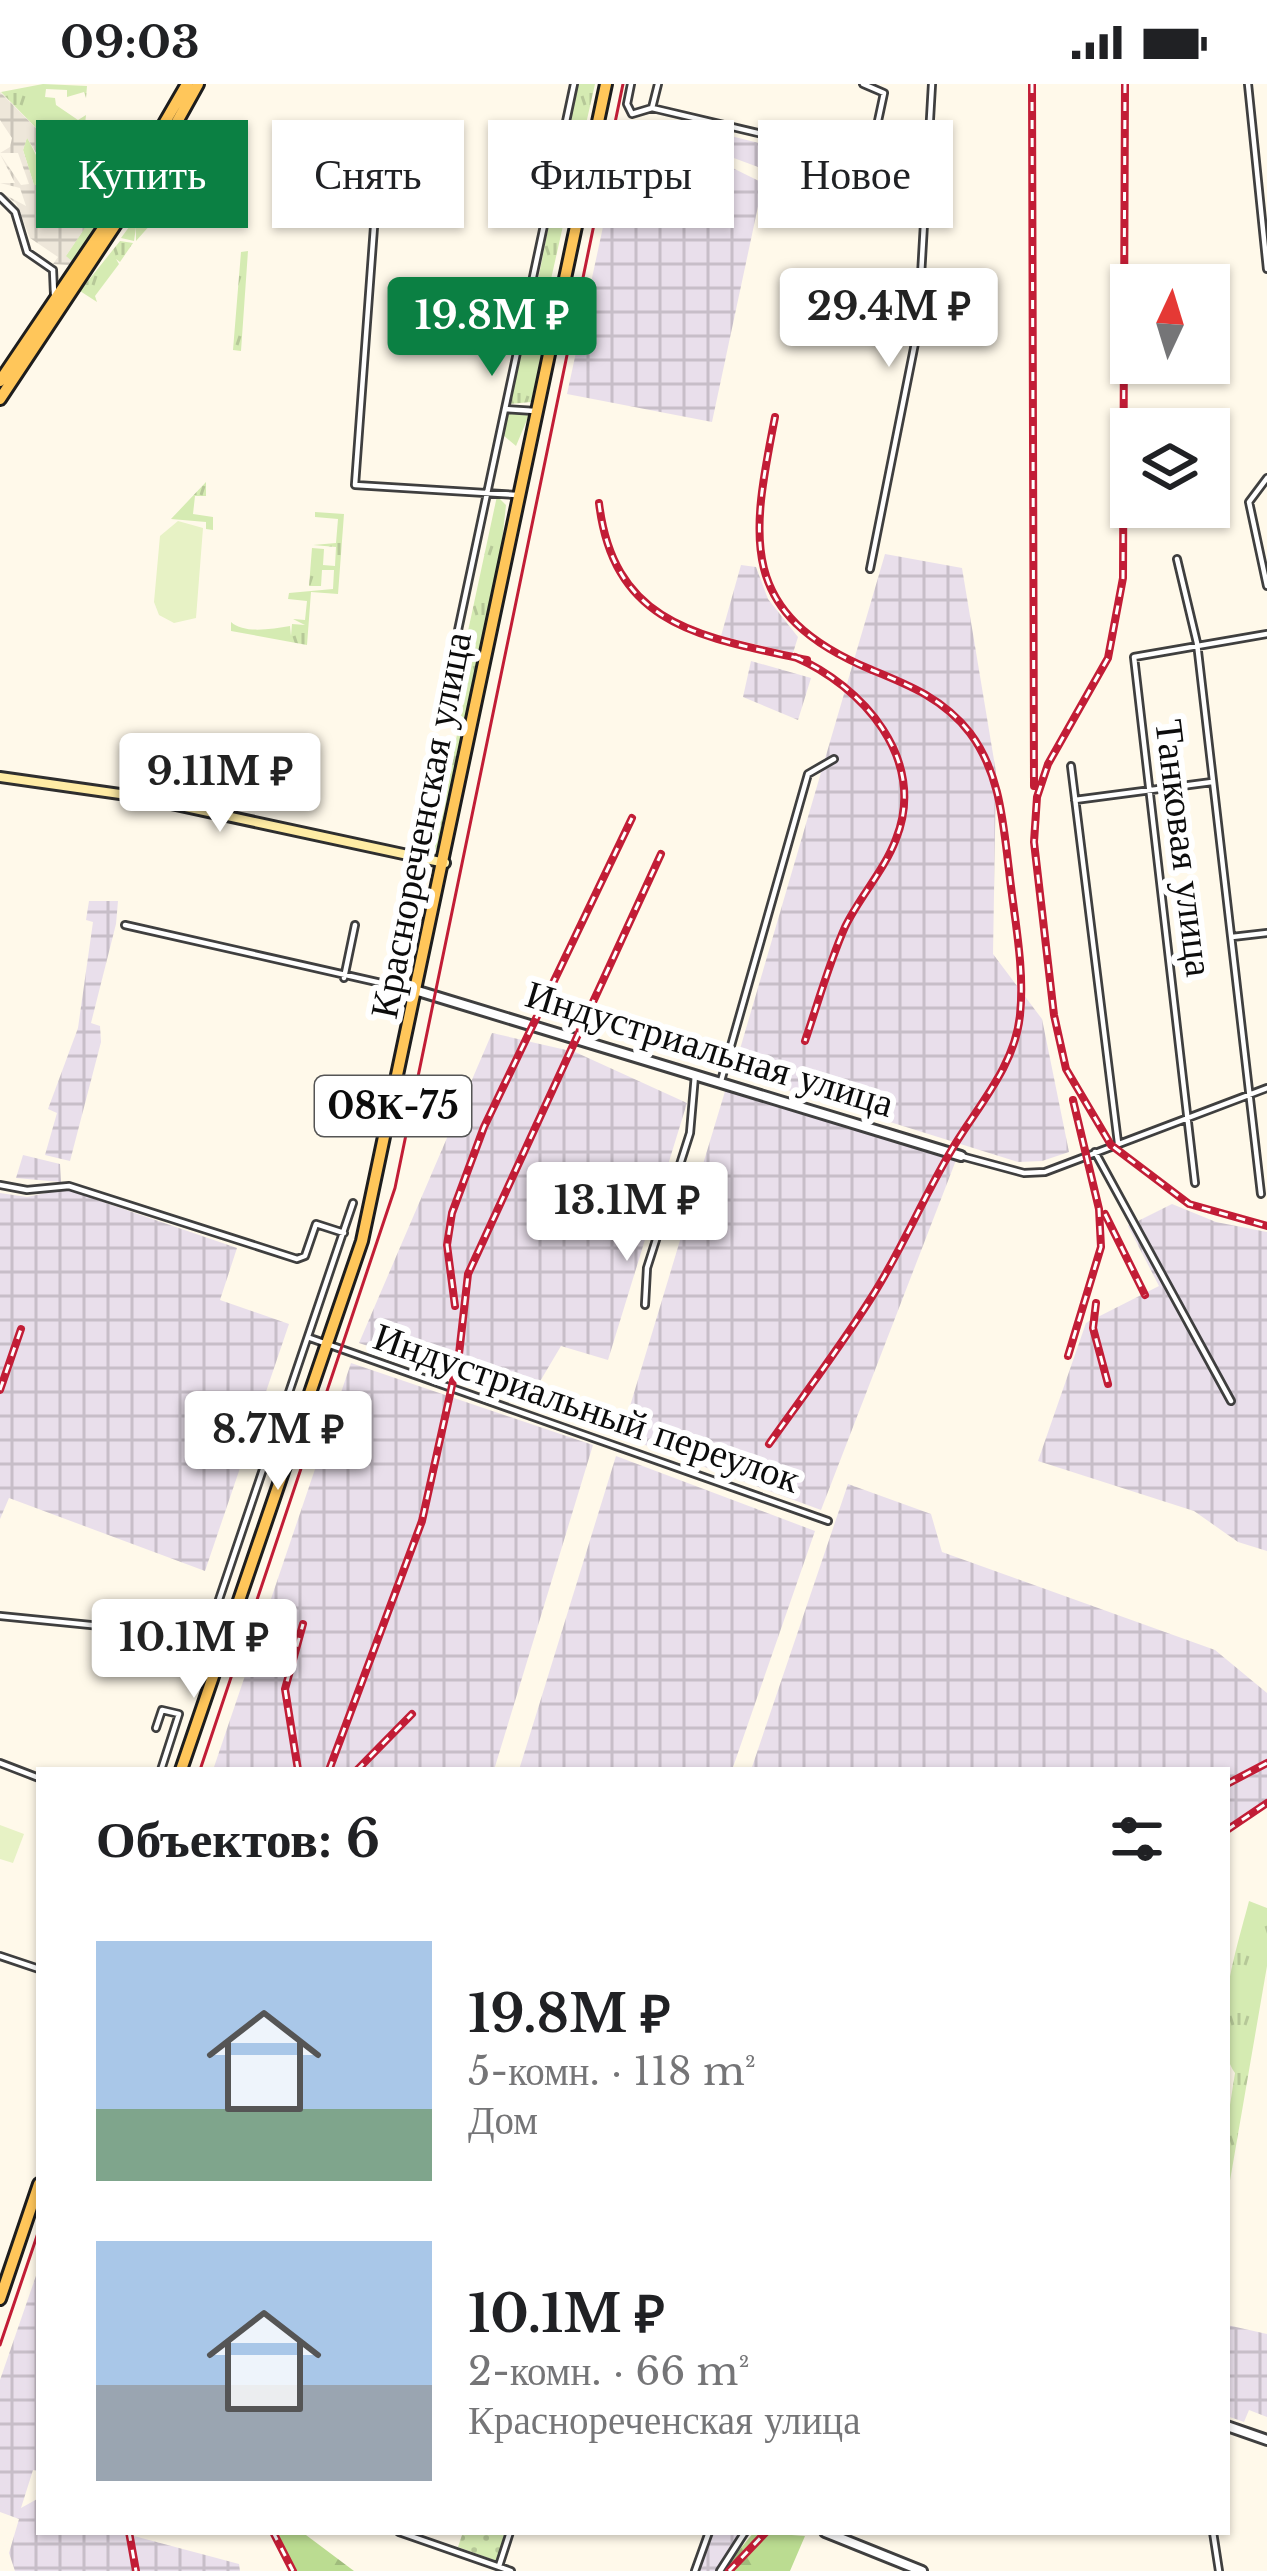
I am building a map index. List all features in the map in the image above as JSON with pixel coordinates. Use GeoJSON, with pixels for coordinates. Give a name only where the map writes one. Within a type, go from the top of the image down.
{"type":"FeatureCollection","features":[{"type":"Feature","properties":{"kind":"main road"},"geometry":{"type":"LineString","coordinates":[[0,381],[82,262],[187,84]]}},
{"type":"Feature","properties":{"kind":"main road"},"geometry":{"type":"LineString","coordinates":[[0,399],[201,84]]}},
{"type":"Feature","properties":{"kind":"main road","name":"Краснореченская улица"},"geometry":{"type":"LineString","coordinates":[[182,1767],[362,1240],[606,84]]}},
{"type":"Feature","properties":{"kind":"main road"},"geometry":{"type":"LineString","coordinates":[[0,777],[134,796],[445,863]]}},
{"type":"Feature","properties":{"kind":"main road"},"geometry":{"type":"LineString","coordinates":[[0,2299],[36,2193]]}},
{"type":"Feature","properties":{"kind":"street"},"geometry":{"type":"LineString","coordinates":[[448,682],[574,84]]}},
{"type":"Feature","properties":{"kind":"street"},"geometry":{"type":"LineString","coordinates":[[631,84],[627,104],[632,114],[652,109],[758,135]]}},
{"type":"Feature","properties":{"kind":"street"},"geometry":{"type":"LineString","coordinates":[[652,109],[658,84]]}},
{"type":"Feature","properties":{"kind":"street"},"geometry":{"type":"LineString","coordinates":[[863,84],[884,93],[878,120]]}},
{"type":"Feature","properties":{"kind":"street"},"geometry":{"type":"LineString","coordinates":[[930,120],[932,84]]}},
{"type":"Feature","properties":{"kind":"street"},"geometry":{"type":"LineString","coordinates":[[1248,84],[1267,269]]}},
{"type":"Feature","properties":{"kind":"street"},"geometry":{"type":"LineString","coordinates":[[0,197],[15,212],[27,252],[53,270],[57,279],[52,304]]}},
{"type":"Feature","properties":{"kind":"street"},"geometry":{"type":"LineString","coordinates":[[374,228],[355,485],[518,495]]}},
{"type":"Feature","properties":{"kind":"street"},"geometry":{"type":"LineString","coordinates":[[870,569],[918,328],[924,228]]}},
{"type":"Feature","properties":{"kind":"street"},"geometry":{"type":"LineString","coordinates":[[53,270],[82,262]]}},
{"type":"Feature","properties":{"kind":"street"},"geometry":{"type":"LineString","coordinates":[[530,298],[559,301]]}},
{"type":"Feature","properties":{"kind":"street"},"geometry":{"type":"LineString","coordinates":[[506,409],[536,411]]}},
{"type":"Feature","properties":{"kind":"street"},"geometry":{"type":"LineString","coordinates":[[1267,478],[1252,491],[1249,508],[1267,586]]}},
{"type":"Feature","properties":{"kind":"street"},"geometry":{"type":"LineString","coordinates":[[1178,559],[1197,643],[1261,1194]]}},
{"type":"Feature","properties":{"kind":"street","name":"Танковая улица"},"geometry":{"type":"LineString","coordinates":[[1195,1183],[1191,1116],[1133,657],[1267,634]]}},
{"type":"Feature","properties":{"kind":"street"},"geometry":{"type":"LineString","coordinates":[[721,1082],[808,774],[834,759]]}},
{"type":"Feature","properties":{"kind":"street"},"geometry":{"type":"LineString","coordinates":[[1070,766],[1118,1143]]}},
{"type":"Feature","properties":{"kind":"street"},"geometry":{"type":"LineString","coordinates":[[1075,800],[1213,782]]}},
{"type":"Feature","properties":{"kind":"street","name":"Индустриальная улица"},"geometry":{"type":"LineString","coordinates":[[125,925],[418,991],[962,1156],[1034,1173],[1267,1088]]}},
{"type":"Feature","properties":{"kind":"street"},"geometry":{"type":"LineString","coordinates":[[344,978],[355,925]]}},
{"type":"Feature","properties":{"kind":"street"},"geometry":{"type":"LineString","coordinates":[[1232,937],[1267,933]]}},
{"type":"Feature","properties":{"kind":"street"},"geometry":{"type":"LineString","coordinates":[[645,1305],[647,1268],[690,1133],[695,1075]]}},
{"type":"Feature","properties":{"kind":"street"},"geometry":{"type":"LineString","coordinates":[[1095,1152],[1231,1401]]}},
{"type":"Feature","properties":{"kind":"street"},"geometry":{"type":"LineString","coordinates":[[0,1185],[28,1190],[69,1186],[297,1259],[304,1256],[316,1224],[345,1233]]}},
{"type":"Feature","properties":{"kind":"street"},"geometry":{"type":"LineString","coordinates":[[207,1635],[353,1203]]}},
{"type":"Feature","properties":{"kind":"street","name":"Индустриальный переулок"},"geometry":{"type":"LineString","coordinates":[[310,1338],[828,1521]]}},
{"type":"Feature","properties":{"kind":"street"},"geometry":{"type":"LineString","coordinates":[[0,1616],[227,1639]]}},
{"type":"Feature","properties":{"kind":"street"},"geometry":{"type":"LineString","coordinates":[[157,1728],[162,1710],[179,1714],[162,1767]]}},
{"type":"Feature","properties":{"kind":"street"},"geometry":{"type":"LineString","coordinates":[[0,1763],[36,1777]]}},
{"type":"Feature","properties":{"kind":"street"},"geometry":{"type":"LineString","coordinates":[[0,1956],[36,1969]]}},
{"type":"Feature","properties":{"kind":"street"},"geometry":{"type":"LineString","coordinates":[[1230,2427],[1267,2440]]}},
{"type":"Feature","properties":{"kind":"street"},"geometry":{"type":"LineString","coordinates":[[408,2535],[511,2571]]}},
{"type":"Feature","properties":{"kind":"street"},"geometry":{"type":"LineString","coordinates":[[499,2566],[509,2535]]}},
{"type":"Feature","properties":{"kind":"street"},"geometry":{"type":"LineString","coordinates":[[695,2571],[708,2535]]}},
{"type":"Feature","properties":{"kind":"street"},"geometry":{"type":"LineString","coordinates":[[720,2571],[743,2535]]}},
{"type":"Feature","properties":{"kind":"street"},"geometry":{"type":"LineString","coordinates":[[832,2535],[922,2571]]}},
{"type":"Feature","properties":{"kind":"street"},"geometry":{"type":"LineString","coordinates":[[1213,2535],[1219,2571]]}},
{"type":"Feature","properties":{"kind":"shaded area"},"geometry":{"type":"Polygon","coordinates":[[[0,92],[36,128],[36,153],[27,138],[23,150],[36,185],[36,228],[85,228],[66,256],[73,262],[70,265],[53,264],[58,257],[30,238],[16,203],[0,192],[26,206],[20,188],[0,183],[15,183],[0,154],[21,185],[29,184],[18,153],[0,153],[10,147],[12,138],[0,120],[0,92]]]}},
{"type":"Feature","properties":{"kind":"shaded area"},"geometry":{"type":"Polygon","coordinates":[[[734,137],[758,143],[758,167],[734,158],[734,137]]]}},
{"type":"Feature","properties":{"kind":"shaded area"},"geometry":{"type":"Polygon","coordinates":[[[734,169],[758,181],[758,206],[712,422],[567,394],[603,228],[734,228],[734,169]]]}},
{"type":"Feature","properties":{"kind":"shaded area"},"geometry":{"type":"Polygon","coordinates":[[[885,554],[962,568],[996,772],[993,954],[1042,1019],[1069,1152],[1042,1161],[1018,1162],[733,1073],[885,554]]]}},
{"type":"Feature","properties":{"kind":"shaded area"},"geometry":{"type":"Polygon","coordinates":[[[741,565],[756,567],[768,599],[798,637],[793,653],[721,636],[741,565]]]}},
{"type":"Feature","properties":{"kind":"shaded area"},"geometry":{"type":"Polygon","coordinates":[[[751,661],[811,678],[798,720],[743,697],[751,661]]]}},
{"type":"Feature","properties":{"kind":"shaded area"},"geometry":{"type":"Polygon","coordinates":[[[89,901],[118,901],[91,1023],[100,1026],[101,1042],[70,1161],[45,1155],[57,1113],[48,1109],[78,1028],[93,922],[86,920],[89,901]]]}},
{"type":"Feature","properties":{"kind":"shaded area"},"geometry":{"type":"Polygon","coordinates":[[[492,1033],[575,1052],[687,1103],[608,1360],[561,1346],[529,1400],[359,1343],[492,1033]]]}},
{"type":"Feature","properties":{"kind":"shaded area"},"geometry":{"type":"Polygon","coordinates":[[[726,1088],[958,1155],[821,1510],[621,1436],[726,1088]]]}},
{"type":"Feature","properties":{"kind":"shaded area"},"geometry":{"type":"Polygon","coordinates":[[[23,1155],[60,1164],[61,1182],[16,1178],[23,1155]]]}},
{"type":"Feature","properties":{"kind":"shaded area"},"geometry":{"type":"Polygon","coordinates":[[[65,1189],[237,1248],[220,1300],[289,1324],[205,1571],[9,1498],[0,1519],[0,1193],[27,1197],[65,1189]]]}},
{"type":"Feature","properties":{"kind":"shaded area"},"geometry":{"type":"Polygon","coordinates":[[[1172,1204],[1216,1222],[1267,1232],[1267,1551],[1238,1542],[1194,1511],[1038,1461],[1086,1323],[1159,1286],[1128,1226],[1172,1204]]]}},
{"type":"Feature","properties":{"kind":"shaded area"},"geometry":{"type":"Polygon","coordinates":[[[351,1363],[593,1445],[495,1767],[214,1767],[351,1363]]]}},
{"type":"Feature","properties":{"kind":"shaded area"},"geometry":{"type":"Polygon","coordinates":[[[616,1456],[815,1531],[733,1767],[520,1767],[616,1456]]]}},
{"type":"Feature","properties":{"kind":"shaded area"},"geometry":{"type":"Polygon","coordinates":[[[848,1484],[931,1514],[942,1552],[1215,1650],[1267,1693],[1267,1799],[1230,1824],[1230,1767],[752,1767],[848,1484]]]}},
{"type":"Feature","properties":{"kind":"shaded area"},"geometry":{"type":"Polygon","coordinates":[[[36,2276],[36,2470],[21,2508],[36,2500],[36,2535],[130,2535],[239,2564],[240,2571],[15,2571],[9,2553],[19,2519],[0,2512],[0,2380],[36,2276]]]}},
{"type":"Feature","properties":{"kind":"shaded area"},"geometry":{"type":"Polygon","coordinates":[[[1230,2326],[1267,2334],[1267,2417],[1249,2410],[1244,2422],[1230,2417],[1230,2326]]]}},
{"type":"Feature","properties":{"kind":"shaded area"},"geometry":{"type":"Polygon","coordinates":[[[712,2535],[750,2535],[720,2571],[698,2571],[712,2535]]]}},
{"type":"Feature","properties":{"kind":"green space"},"geometry":{"type":"Polygon","coordinates":[[[43,84],[87,86],[86,98],[84,92],[67,97],[67,90],[46,89],[45,97],[55,98],[56,105],[78,120],[36,120],[36,128],[1,92],[43,84]]]}},
{"type":"Feature","properties":{"kind":"green space"},"geometry":{"type":"Polygon","coordinates":[[[577,84],[595,84],[587,120],[570,120],[577,84]]]}},
{"type":"Feature","properties":{"kind":"green space"},"geometry":{"type":"Polygon","coordinates":[[[27,137],[36,155],[36,185],[34,185],[23,150],[27,137]]]}},
{"type":"Feature","properties":{"kind":"green space"},"geometry":{"type":"Polygon","coordinates":[[[85,228],[95,228],[73,262],[65,257],[85,228]]]}},
{"type":"Feature","properties":{"kind":"green space"},"geometry":{"type":"Polygon","coordinates":[[[128,228],[136,228],[134,241],[121,238],[128,228]]]}},
{"type":"Feature","properties":{"kind":"green space"},"geometry":{"type":"Polygon","coordinates":[[[548,228],[563,228],[549,288],[535,295],[548,228]]]}},
{"type":"Feature","properties":{"kind":"green space"},"geometry":{"type":"Polygon","coordinates":[[[120,241],[133,243],[120,262],[116,259],[119,264],[95,296],[97,302],[80,291],[120,241]]]}},
{"type":"Feature","properties":{"kind":"green space"},"geometry":{"type":"Polygon","coordinates":[[[248,251],[241,351],[233,350],[241,252],[248,251]]]}},
{"type":"Feature","properties":{"kind":"green space"},"geometry":{"type":"Polygon","coordinates":[[[533,301],[553,303],[531,402],[509,404],[533,301]]]}},
{"type":"Feature","properties":{"kind":"green space"},"geometry":{"type":"Polygon","coordinates":[[[507,411],[529,415],[516,446],[503,435],[507,411]]]}},
{"type":"Feature","properties":{"kind":"green space"},"geometry":{"type":"Polygon","coordinates":[[[206,482],[206,496],[195,496],[193,514],[213,517],[213,530],[206,529],[206,522],[171,519],[206,482]]]}},
{"type":"Feature","properties":{"kind":"green space"},"geometry":{"type":"Polygon","coordinates":[[[497,496],[506,505],[501,551],[438,848],[428,855],[444,811],[465,687],[465,645],[497,496]]]}},
{"type":"Feature","properties":{"kind":"green space"},"geometry":{"type":"Polygon","coordinates":[[[315,512],[344,514],[338,594],[311,592],[307,645],[231,631],[231,622],[250,629],[290,626],[291,636],[292,624],[305,625],[293,619],[305,620],[307,601],[288,599],[289,593],[333,589],[334,570],[322,570],[321,586],[309,586],[312,548],[324,549],[323,565],[335,566],[336,547],[313,545],[336,543],[338,519],[315,517],[315,512]]]}},
{"type":"Feature","properties":{"kind":"green space"},"geometry":{"type":"Polygon","coordinates":[[[178,521],[203,528],[196,618],[174,623],[159,615],[154,602],[160,536],[178,521]]]}},
{"type":"Feature","properties":{"kind":"green space"},"geometry":{"type":"Polygon","coordinates":[[[0,1825],[24,1834],[13,1863],[0,1859],[0,1825]]]}},
{"type":"Feature","properties":{"kind":"green space"},"geometry":{"type":"Polygon","coordinates":[[[1249,1901],[1267,1908],[1267,1966],[1230,2181],[1235,2073],[1230,2062],[1233,1964],[1249,1901]]]}},
{"type":"Feature","properties":{"kind":"green space"},"geometry":{"type":"Polygon","coordinates":[[[273,2535],[306,2535],[354,2571],[292,2571],[273,2535]]]}},
{"type":"Feature","properties":{"kind":"green space"},"geometry":{"type":"Polygon","coordinates":[[[462,2535],[506,2535],[497,2561],[458,2547],[462,2535]]]}},
{"type":"Feature","properties":{"kind":"green space"},"geometry":{"type":"Polygon","coordinates":[[[752,2535],[805,2536],[790,2571],[722,2571],[752,2535]]]}},
{"type":"Feature","properties":{"kind":"tram line"},"geometry":{"type":"LineString","coordinates":[[201,1767],[395,1188],[623,84]]}},
{"type":"Feature","properties":{"kind":"tram line"},"geometry":{"type":"LineString","coordinates":[[0,2345],[36,2239]]}},
{"type":"Feature","properties":{"kind":"railway"},"geometry":{"type":"LineString","coordinates":[[1032,84],[1034,786]]}},
{"type":"Feature","properties":{"kind":"railway"},"geometry":{"type":"LineString","coordinates":[[1125,84],[1123,578],[1108,658],[1048,764],[1037,797],[1034,842],[1054,1015],[1066,1069],[1111,1145],[1189,1204],[1267,1226]]}},
{"type":"Feature","properties":{"kind":"railway"},"geometry":{"type":"LineString","coordinates":[[769,1444],[873,1295],[951,1151],[1003,1070],[1017,1034],[1021,997],[1002,816],[980,748],[960,721],[937,702],[828,648],[797,624],[776,598],[764,568],[760,536],[775,417]]}},
{"type":"Feature","properties":{"kind":"railway"},"geometry":{"type":"LineString","coordinates":[[599,503],[608,545],[623,577],[644,602],[700,633],[807,660]]}},
{"type":"Feature","properties":{"kind":"railway"},"geometry":{"type":"LineString","coordinates":[[795,657],[844,686],[883,729],[896,754],[904,809],[885,862],[845,927],[805,1041]]}},
{"type":"Feature","properties":{"kind":"railway"},"geometry":{"type":"LineString","coordinates":[[455,1306],[447,1245],[452,1213],[484,1127],[632,818]]}},
{"type":"Feature","properties":{"kind":"railway"},"geometry":{"type":"LineString","coordinates":[[330,1767],[422,1521],[459,1354],[468,1274],[661,854]]}},
{"type":"Feature","properties":{"kind":"railway"},"geometry":{"type":"LineString","coordinates":[[1068,1356],[1101,1247],[1099,1209],[1073,1100]]}},
{"type":"Feature","properties":{"kind":"railway"},"geometry":{"type":"LineString","coordinates":[[1105,1214],[1145,1295]]}},
{"type":"Feature","properties":{"kind":"railway"},"geometry":{"type":"LineString","coordinates":[[1096,1303],[1093,1328],[1108,1384]]}},
{"type":"Feature","properties":{"kind":"railway"},"geometry":{"type":"LineString","coordinates":[[0,1390],[21,1329]]}},
{"type":"Feature","properties":{"kind":"railway"},"geometry":{"type":"LineString","coordinates":[[298,1767],[285,1689],[303,1624]]}},
{"type":"Feature","properties":{"kind":"railway"},"geometry":{"type":"LineString","coordinates":[[360,1767],[412,1714]]}},
{"type":"Feature","properties":{"kind":"railway"},"geometry":{"type":"LineString","coordinates":[[1230,1782],[1267,1763]]}},
{"type":"Feature","properties":{"kind":"railway"},"geometry":{"type":"LineString","coordinates":[[1230,1828],[1267,1803]]}},
{"type":"Feature","properties":{"kind":"railway"},"geometry":{"type":"LineString","coordinates":[[130,2535],[136,2571]]}},
{"type":"Feature","properties":{"kind":"railway"},"geometry":{"type":"LineString","coordinates":[[275,2535],[293,2571]]}},
{"type":"Feature","properties":{"kind":"railway"},"geometry":{"type":"LineString","coordinates":[[729,2571],[763,2535]]}}]}
